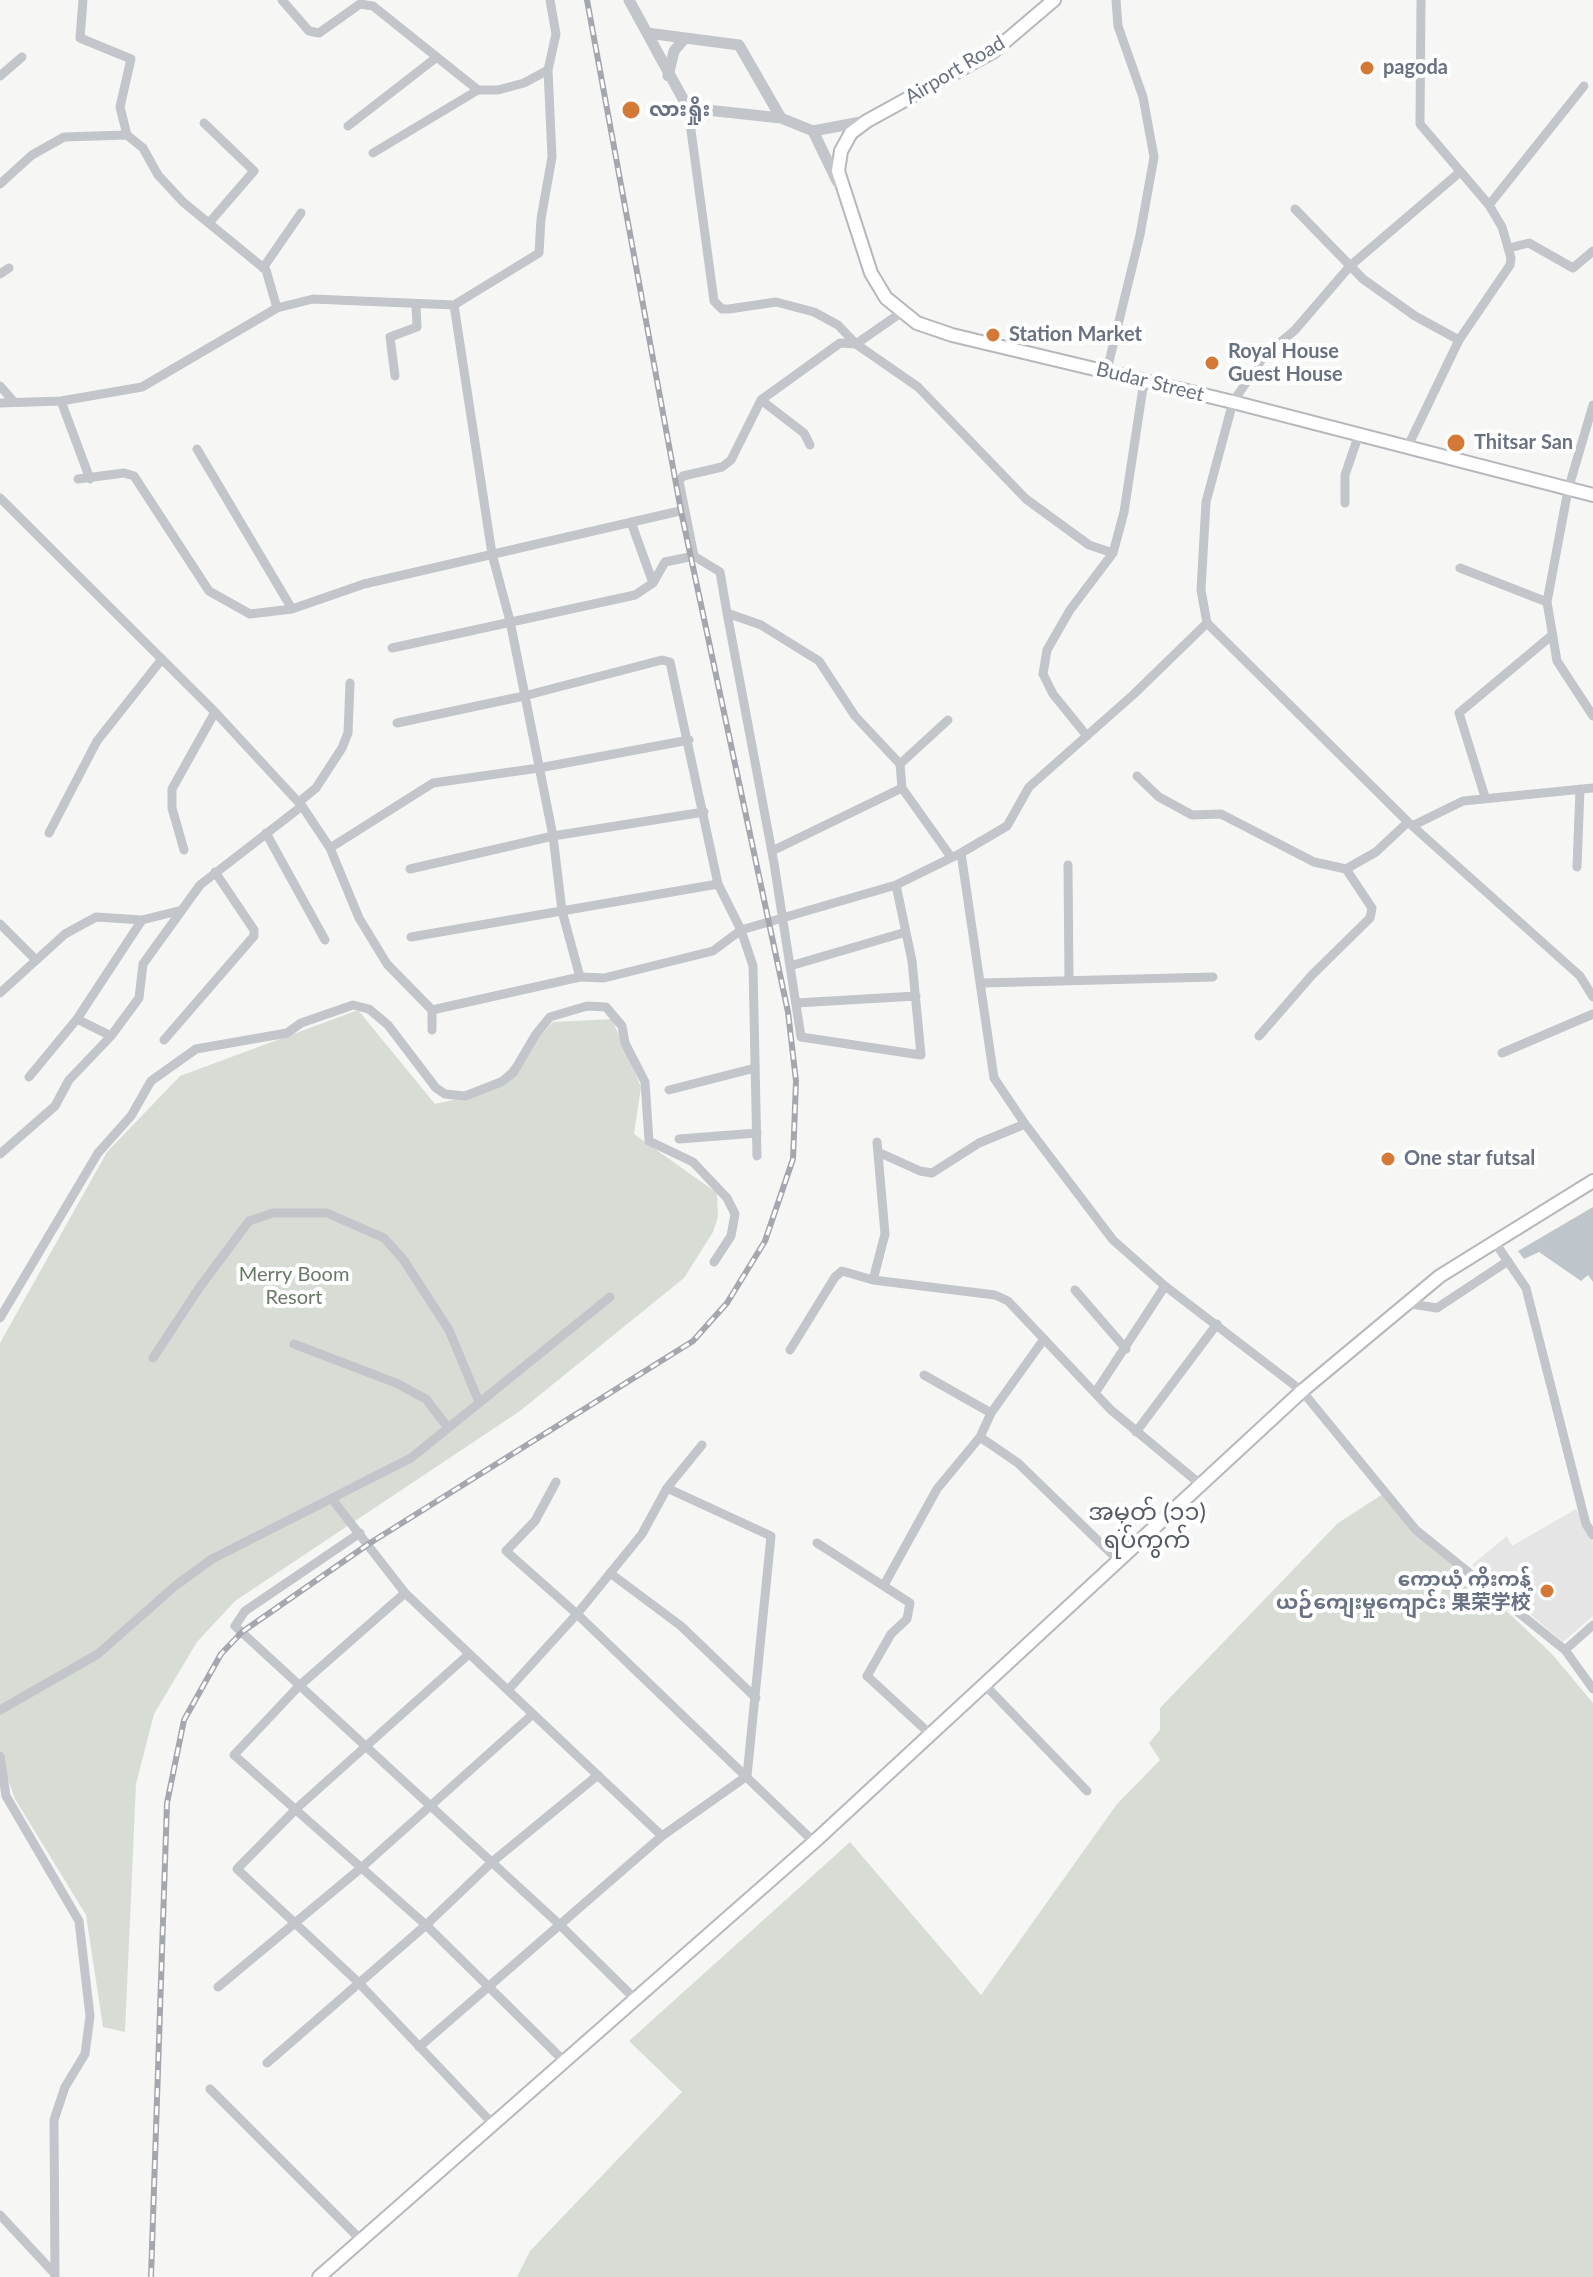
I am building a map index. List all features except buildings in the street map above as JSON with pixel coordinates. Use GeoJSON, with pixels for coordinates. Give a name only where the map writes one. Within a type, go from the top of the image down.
{"type":"FeatureCollection","features":[{"type":"Feature","properties":{"kind":"main road","name":"Airport Road"},"geometry":{"type":"LineString","coordinates":[[851,133],[867,121],[994,51],[1054,0]]}},
{"type":"Feature","properties":{"kind":"main road","name":"Budar Street"},"geometry":{"type":"LineString","coordinates":[[851,133],[841,151],[838,171],[871,273],[886,298],[917,323],[952,335],[1107,370],[1593,495]]}},
{"type":"Feature","properties":{"kind":"main road"},"geometry":{"type":"LineString","coordinates":[[319,2277],[814,1842],[1302,1391],[1405,1303],[1494,1241],[1593,1181]]}},
{"type":"Feature","properties":{"kind":"street"},"geometry":{"type":"LineString","coordinates":[[83,0],[80,38],[131,59],[120,107],[127,135],[143,148],[168,188],[263,268],[272,285],[277,308]]}},
{"type":"Feature","properties":{"kind":"street"},"geometry":{"type":"LineString","coordinates":[[282,0],[309,31],[319,33],[360,4],[373,6],[478,90]]}},
{"type":"Feature","properties":{"kind":"street"},"geometry":{"type":"LineString","coordinates":[[0,403],[61,401],[142,387],[277,308],[313,299],[416,306],[454,305],[539,253],[541,219],[552,157],[548,70],[556,34],[550,0]]}},
{"type":"Feature","properties":{"kind":"street"},"geometry":{"type":"LineString","coordinates":[[629,0],[688,108],[714,301],[722,309],[776,302],[814,312],[838,325],[856,344],[918,387],[1026,499],[1089,545],[1113,553]]}},
{"type":"Feature","properties":{"kind":"street"},"geometry":{"type":"LineString","coordinates":[[1107,370],[1140,235],[1154,157],[1143,97],[1118,26],[1116,0]]}},
{"type":"Feature","properties":{"kind":"street"},"geometry":{"type":"LineString","coordinates":[[1408,446],[1459,340],[1510,265],[1509,248],[1489,205],[1420,124],[1421,0]]}},
{"type":"Feature","properties":{"kind":"street"},"geometry":{"type":"LineString","coordinates":[[647,33],[739,45],[781,118]]}},
{"type":"Feature","properties":{"kind":"street"},"geometry":{"type":"LineString","coordinates":[[668,76],[674,51],[685,38]]}},
{"type":"Feature","properties":{"kind":"street"},"geometry":{"type":"LineString","coordinates":[[0,76],[22,57]]}},
{"type":"Feature","properties":{"kind":"street"},"geometry":{"type":"LineString","coordinates":[[348,126],[437,57]]}},
{"type":"Feature","properties":{"kind":"street"},"geometry":{"type":"LineString","coordinates":[[373,153],[478,90],[511,87],[548,70]]}},
{"type":"Feature","properties":{"kind":"street"},"geometry":{"type":"LineString","coordinates":[[1489,205],[1584,86]]}},
{"type":"Feature","properties":{"kind":"street"},"geometry":{"type":"LineString","coordinates":[[688,108],[781,118],[813,131],[867,121]]}},
{"type":"Feature","properties":{"kind":"street"},"geometry":{"type":"LineString","coordinates":[[204,123],[254,171],[209,223]]}},
{"type":"Feature","properties":{"kind":"street"},"geometry":{"type":"LineString","coordinates":[[813,131],[845,198]]}},
{"type":"Feature","properties":{"kind":"street"},"geometry":{"type":"LineString","coordinates":[[0,184],[32,155],[64,137],[127,135]]}},
{"type":"Feature","properties":{"kind":"street"},"geometry":{"type":"LineString","coordinates":[[1460,172],[1350,266],[1295,330],[1264,356],[1233,402],[1206,502],[1201,590],[1207,623],[1411,824],[1580,976],[1593,997]]}},
{"type":"Feature","properties":{"kind":"street"},"geometry":{"type":"LineString","coordinates":[[1295,209],[1350,266],[1415,316],[1459,340]]}},
{"type":"Feature","properties":{"kind":"street"},"geometry":{"type":"LineString","coordinates":[[263,268],[301,213]]}},
{"type":"Feature","properties":{"kind":"street"},"geometry":{"type":"LineString","coordinates":[[1509,248],[1529,243],[1573,268],[1593,251]]}},
{"type":"Feature","properties":{"kind":"street"},"geometry":{"type":"LineString","coordinates":[[454,305],[492,554],[510,621],[553,836],[562,911],[580,977]]}},
{"type":"Feature","properties":{"kind":"street"},"geometry":{"type":"LineString","coordinates":[[395,376],[390,337],[417,327],[416,306]]}},
{"type":"Feature","properties":{"kind":"street"},"geometry":{"type":"LineString","coordinates":[[694,556],[679,481],[683,476],[722,467],[731,460],[761,400],[840,343],[856,344],[902,312]]}},
{"type":"Feature","properties":{"kind":"street"},"geometry":{"type":"LineString","coordinates":[[1087,736],[1053,694],[1043,674],[1047,650],[1062,623],[1113,553],[1124,512],[1144,381]]}},
{"type":"Feature","properties":{"kind":"street"},"geometry":{"type":"LineString","coordinates":[[0,386],[14,402]]}},
{"type":"Feature","properties":{"kind":"street"},"geometry":{"type":"LineString","coordinates":[[761,400],[804,433],[810,445]]}},
{"type":"Feature","properties":{"kind":"street"},"geometry":{"type":"LineString","coordinates":[[61,401],[90,479]]}},
{"type":"Feature","properties":{"kind":"street"},"geometry":{"type":"LineString","coordinates":[[1593,405],[1568,490],[1547,602],[1557,661],[1593,716]]}},
{"type":"Feature","properties":{"kind":"street"},"geometry":{"type":"LineString","coordinates":[[1345,503],[1345,475],[1359,434]]}},
{"type":"Feature","properties":{"kind":"street"},"geometry":{"type":"LineString","coordinates":[[197,449],[292,609]]}},
{"type":"Feature","properties":{"kind":"street"},"geometry":{"type":"LineString","coordinates":[[78,479],[124,473],[134,476],[209,591],[250,614],[292,609],[364,584],[684,510]]}},
{"type":"Feature","properties":{"kind":"street"},"geometry":{"type":"LineString","coordinates":[[0,499],[215,712],[300,804],[330,848],[359,918],[387,964],[432,1010],[432,1030]]}},
{"type":"Feature","properties":{"kind":"street"},"geometry":{"type":"LineString","coordinates":[[631,522],[653,583]]}},
{"type":"Feature","properties":{"kind":"street"},"geometry":{"type":"LineString","coordinates":[[392,648],[635,595],[653,583],[665,562],[694,556],[720,572],[772,851],[801,1037],[921,1055],[916,996],[896,885]]}},
{"type":"Feature","properties":{"kind":"street"},"geometry":{"type":"LineString","coordinates":[[1460,568],[1547,602]]}},
{"type":"Feature","properties":{"kind":"street"},"geometry":{"type":"LineString","coordinates":[[727,613],[775,632],[819,661],[855,716],[900,764],[902,788],[956,855],[982,983],[994,1078],[1113,1240],[1165,1286],[1302,1391],[1416,1530],[1565,1650],[1593,1689]]}},
{"type":"Feature","properties":{"kind":"street"},"geometry":{"type":"LineString","coordinates":[[432,1010],[580,977],[604,978],[713,951],[741,930],[896,885],[1007,826],[1029,787],[1207,623]]}},
{"type":"Feature","properties":{"kind":"street"},"geometry":{"type":"LineString","coordinates":[[1485,797],[1459,713],[1551,636]]}},
{"type":"Feature","properties":{"kind":"street"},"geometry":{"type":"LineString","coordinates":[[49,833],[97,741],[162,659]]}},
{"type":"Feature","properties":{"kind":"street"},"geometry":{"type":"LineString","coordinates":[[397,723],[524,696],[662,660],[670,662],[718,884],[741,930],[753,966],[757,1156]]}},
{"type":"Feature","properties":{"kind":"street"},"geometry":{"type":"LineString","coordinates":[[0,1154],[55,1106],[69,1080],[111,1036],[139,998],[143,964],[178,911],[215,872],[266,833],[316,788],[348,733],[350,683]]}},
{"type":"Feature","properties":{"kind":"street"},"geometry":{"type":"LineString","coordinates":[[184,850],[172,808],[172,789],[215,712]]}},
{"type":"Feature","properties":{"kind":"street"},"geometry":{"type":"LineString","coordinates":[[900,764],[948,720]]}},
{"type":"Feature","properties":{"kind":"street"},"geometry":{"type":"LineString","coordinates":[[330,848],[433,783],[539,768],[689,740]]}},
{"type":"Feature","properties":{"kind":"street"},"geometry":{"type":"LineString","coordinates":[[1137,776],[1159,797],[1192,815],[1221,814],[1314,862],[1346,869],[1376,852],[1411,824],[1463,801],[1593,788]]}},
{"type":"Feature","properties":{"kind":"street"},"geometry":{"type":"LineString","coordinates":[[772,851],[902,788]]}},
{"type":"Feature","properties":{"kind":"street"},"geometry":{"type":"LineString","coordinates":[[1577,867],[1580,789]]}},
{"type":"Feature","properties":{"kind":"street"},"geometry":{"type":"LineString","coordinates":[[410,869],[553,836],[704,812]]}},
{"type":"Feature","properties":{"kind":"street"},"geometry":{"type":"LineString","coordinates":[[266,833],[325,940]]}},
{"type":"Feature","properties":{"kind":"street"},"geometry":{"type":"LineString","coordinates":[[1068,865],[1069,980]]}},
{"type":"Feature","properties":{"kind":"street"},"geometry":{"type":"LineString","coordinates":[[1259,1036],[1312,975],[1370,918],[1372,908],[1346,869]]}},
{"type":"Feature","properties":{"kind":"street"},"geometry":{"type":"LineString","coordinates":[[164,1040],[254,936],[254,930],[215,872]]}},
{"type":"Feature","properties":{"kind":"street"},"geometry":{"type":"LineString","coordinates":[[411,937],[718,884]]}},
{"type":"Feature","properties":{"kind":"street"},"geometry":{"type":"LineString","coordinates":[[0,993],[65,934],[96,917],[142,920],[178,911]]}},
{"type":"Feature","properties":{"kind":"street"},"geometry":{"type":"LineString","coordinates":[[29,1077],[77,1019],[142,920]]}},
{"type":"Feature","properties":{"kind":"street"},"geometry":{"type":"LineString","coordinates":[[0,924],[35,959]]}},
{"type":"Feature","properties":{"kind":"street"},"geometry":{"type":"LineString","coordinates":[[790,966],[906,932]]}},
{"type":"Feature","properties":{"kind":"street"},"geometry":{"type":"LineString","coordinates":[[982,983],[1213,977]]}},
{"type":"Feature","properties":{"kind":"street"},"geometry":{"type":"LineString","coordinates":[[796,1003],[916,996]]}},
{"type":"Feature","properties":{"kind":"street"},"geometry":{"type":"LineString","coordinates":[[0,1318],[98,1153],[131,1116],[151,1081],[196,1049],[287,1033],[301,1023],[353,1005],[369,1009],[388,1025],[436,1088],[445,1094],[465,1096],[501,1082],[513,1073],[550,1017],[587,1006],[606,1007],[622,1026],[625,1043],[645,1082],[649,1141],[693,1162],[727,1198],[735,1214],[731,1236],[714,1262]]}},
{"type":"Feature","properties":{"kind":"street"},"geometry":{"type":"LineString","coordinates":[[1502,1053],[1593,1014]]}},
{"type":"Feature","properties":{"kind":"street"},"geometry":{"type":"LineString","coordinates":[[77,1019],[111,1036]]}},
{"type":"Feature","properties":{"kind":"street"},"geometry":{"type":"LineString","coordinates":[[669,1090],[755,1068]]}},
{"type":"Feature","properties":{"kind":"street"},"geometry":{"type":"LineString","coordinates":[[873,1280],[885,1234],[878,1147],[920,1171],[932,1173],[979,1143],[1025,1124]]}},
{"type":"Feature","properties":{"kind":"street"},"geometry":{"type":"LineString","coordinates":[[679,1139],[757,1133]]}},
{"type":"Feature","properties":{"kind":"street"},"geometry":{"type":"LineString","coordinates":[[153,1358],[199,1288],[249,1221],[273,1213],[327,1213],[384,1238],[403,1259],[449,1330],[479,1402]]}},
{"type":"Feature","properties":{"kind":"street"},"geometry":{"type":"LineString","coordinates":[[1494,1241],[1526,1288],[1586,1524],[1593,1535]]}},
{"type":"Feature","properties":{"kind":"street"},"geometry":{"type":"LineString","coordinates":[[1405,1303],[1437,1308],[1508,1261]]}},
{"type":"Feature","properties":{"kind":"street"},"geometry":{"type":"LineString","coordinates":[[790,1350],[842,1271],[873,1280],[995,1295],[1008,1301],[1136,1432],[1200,1484]]}},
{"type":"Feature","properties":{"kind":"street"},"geometry":{"type":"LineString","coordinates":[[1095,1393],[1165,1286]]}},
{"type":"Feature","properties":{"kind":"street"},"geometry":{"type":"LineString","coordinates":[[1075,1290],[1126,1349]]}},
{"type":"Feature","properties":{"kind":"street"},"geometry":{"type":"LineString","coordinates":[[0,1710],[98,1654],[175,1586],[212,1559],[411,1458],[610,1297]]}},
{"type":"Feature","properties":{"kind":"street"},"geometry":{"type":"LineString","coordinates":[[1136,1432],[1217,1324]]}},
{"type":"Feature","properties":{"kind":"street"},"geometry":{"type":"LineString","coordinates":[[884,1585],[937,1489],[980,1437],[991,1413],[1044,1339]]}},
{"type":"Feature","properties":{"kind":"street"},"geometry":{"type":"LineString","coordinates":[[294,1344],[396,1383],[426,1399],[448,1428]]}},
{"type":"Feature","properties":{"kind":"street"},"geometry":{"type":"LineString","coordinates":[[924,1375],[991,1413]]}},
{"type":"Feature","properties":{"kind":"street"},"geometry":{"type":"LineString","coordinates":[[980,1437],[1018,1463],[1118,1560]]}},
{"type":"Feature","properties":{"kind":"street"},"geometry":{"type":"LineString","coordinates":[[508,1690],[577,1614],[642,1534],[667,1488],[702,1445]]}},
{"type":"Feature","properties":{"kind":"street"},"geometry":{"type":"LineString","coordinates":[[556,1482],[535,1521],[506,1551],[577,1614],[814,1842]]}},
{"type":"Feature","properties":{"kind":"street"},"geometry":{"type":"LineString","coordinates":[[419,2047],[662,1836],[747,1776],[771,1536],[667,1488]]}},
{"type":"Feature","properties":{"kind":"street"},"geometry":{"type":"LineString","coordinates":[[332,1499],[405,1593],[662,1836]]}},
{"type":"Feature","properties":{"kind":"street"},"geometry":{"type":"LineString","coordinates":[[360,1533],[245,1611],[235,1626],[560,1925],[634,1998]]}},
{"type":"Feature","properties":{"kind":"street"},"geometry":{"type":"LineString","coordinates":[[817,1543],[910,1603],[907,1619],[891,1634],[867,1676],[929,1733]]}},
{"type":"Feature","properties":{"kind":"street"},"geometry":{"type":"LineString","coordinates":[[610,1573],[681,1626],[756,1698]]}},
{"type":"Feature","properties":{"kind":"street"},"geometry":{"type":"LineString","coordinates":[[405,1593],[298,1687],[234,1755],[426,1925],[564,2061]]}},
{"type":"Feature","properties":{"kind":"street"},"geometry":{"type":"LineString","coordinates":[[1565,1650],[1593,1625]]}},
{"type":"Feature","properties":{"kind":"street"},"geometry":{"type":"LineString","coordinates":[[469,1654],[297,1808],[237,1869],[358,1982],[492,2123]]}},
{"type":"Feature","properties":{"kind":"street"},"geometry":{"type":"LineString","coordinates":[[985,1685],[1087,1791]]}},
{"type":"Feature","properties":{"kind":"street"},"geometry":{"type":"LineString","coordinates":[[218,1987],[361,1868],[533,1714]]}},
{"type":"Feature","properties":{"kind":"street"},"geometry":{"type":"LineString","coordinates":[[0,1756],[6,1796],[79,1921],[90,2016],[85,2054],[65,2087],[54,2120],[54,2275]]}},
{"type":"Feature","properties":{"kind":"street"},"geometry":{"type":"LineString","coordinates":[[267,2063],[426,1925],[492,1862],[598,1775]]}},
{"type":"Feature","properties":{"kind":"street"},"geometry":{"type":"LineString","coordinates":[[210,2089],[361,2240]]}},
{"type":"Feature","properties":{"kind":"street"},"geometry":{"type":"LineString","coordinates":[[0,2215],[54,2275]]}},
{"type":"Feature","properties":{"kind":"shaded area"},"geometry":{"type":"Polygon","coordinates":[[[1593,1207],[1593,1282],[1588,1275],[1581,1281],[1539,1252],[1524,1259],[1518,1251],[1593,1207]]]}},
{"type":"Feature","properties":{"kind":"shaded area","name":"ကော့ယုံ ကိုးကန့် ယဉ်ကျေးမှုကျောင်း 果荣学校"},"geometry":{"type":"Polygon","coordinates":[[[1576,1509],[1593,1542],[1593,1616],[1563,1642],[1472,1565],[1507,1536],[1512,1546],[1576,1509]]]}},
{"type":"Feature","properties":{"kind":"green space","name":"Merry Boom Resort"},"geometry":{"type":"Polygon","coordinates":[[[358,1010],[435,1104],[487,1092],[553,1022],[612,1019],[641,1087],[634,1134],[717,1193],[718,1217],[713,1232],[684,1278],[520,1411],[235,1601],[197,1642],[154,1714],[136,1784],[125,2032],[103,2027],[86,1915],[15,1799],[0,1757],[0,1343],[107,1152],[180,1076],[358,1010]]]}},
{"type":"Feature","properties":{"kind":"green space"},"geometry":{"type":"Polygon","coordinates":[[[1383,1494],[1552,1654],[1593,1703],[1593,2277],[517,2277],[530,2251],[682,2092],[629,2041],[850,1842],[981,1995],[1117,1804],[1160,1760],[1149,1743],[1160,1730],[1160,1708],[1338,1523],[1383,1494]]]}},
{"type":"Feature","properties":{"kind":"railway"},"geometry":{"type":"LineString","coordinates":[[151,2277],[167,1803],[184,1720],[221,1654],[242,1632],[370,1543],[693,1341],[727,1303],[765,1241],[793,1159],[796,1081],[788,1012],[681,511],[587,0]]}},
{"type":"Feature","properties":{"kind":"place","name":"pagoda"},"geometry":{"type":"Point","coordinates":[1367,68]}},
{"type":"Feature","properties":{"kind":"place","name":"လားရှိုး"},"geometry":{"type":"Point","coordinates":[631,110]}},
{"type":"Feature","properties":{"kind":"place","name":"Station Market"},"geometry":{"type":"Point","coordinates":[993,335]}},
{"type":"Feature","properties":{"kind":"place","name":"Royal House Guest House"},"geometry":{"type":"Point","coordinates":[1212,363]}},
{"type":"Feature","properties":{"kind":"place","name":"Thitsar San"},"geometry":{"type":"Point","coordinates":[1456,443]}},
{"type":"Feature","properties":{"kind":"place","name":"One star futsal"},"geometry":{"type":"Point","coordinates":[1388,1159]}},
{"type":"Feature","properties":{"kind":"place","name":"ကော့ယုံ ကိုးကန့် ယဉ်ကျေးမှုကျောင်း 果荣学校"},"geometry":{"type":"Point","coordinates":[1547,1591]}},
{"type":"Feature","properties":{"kind":"district","name":"အမှတ် (၁၁) ရပ်ကွက်"},"geometry":{"type":"Point","coordinates":[1147,1526]}}]}
